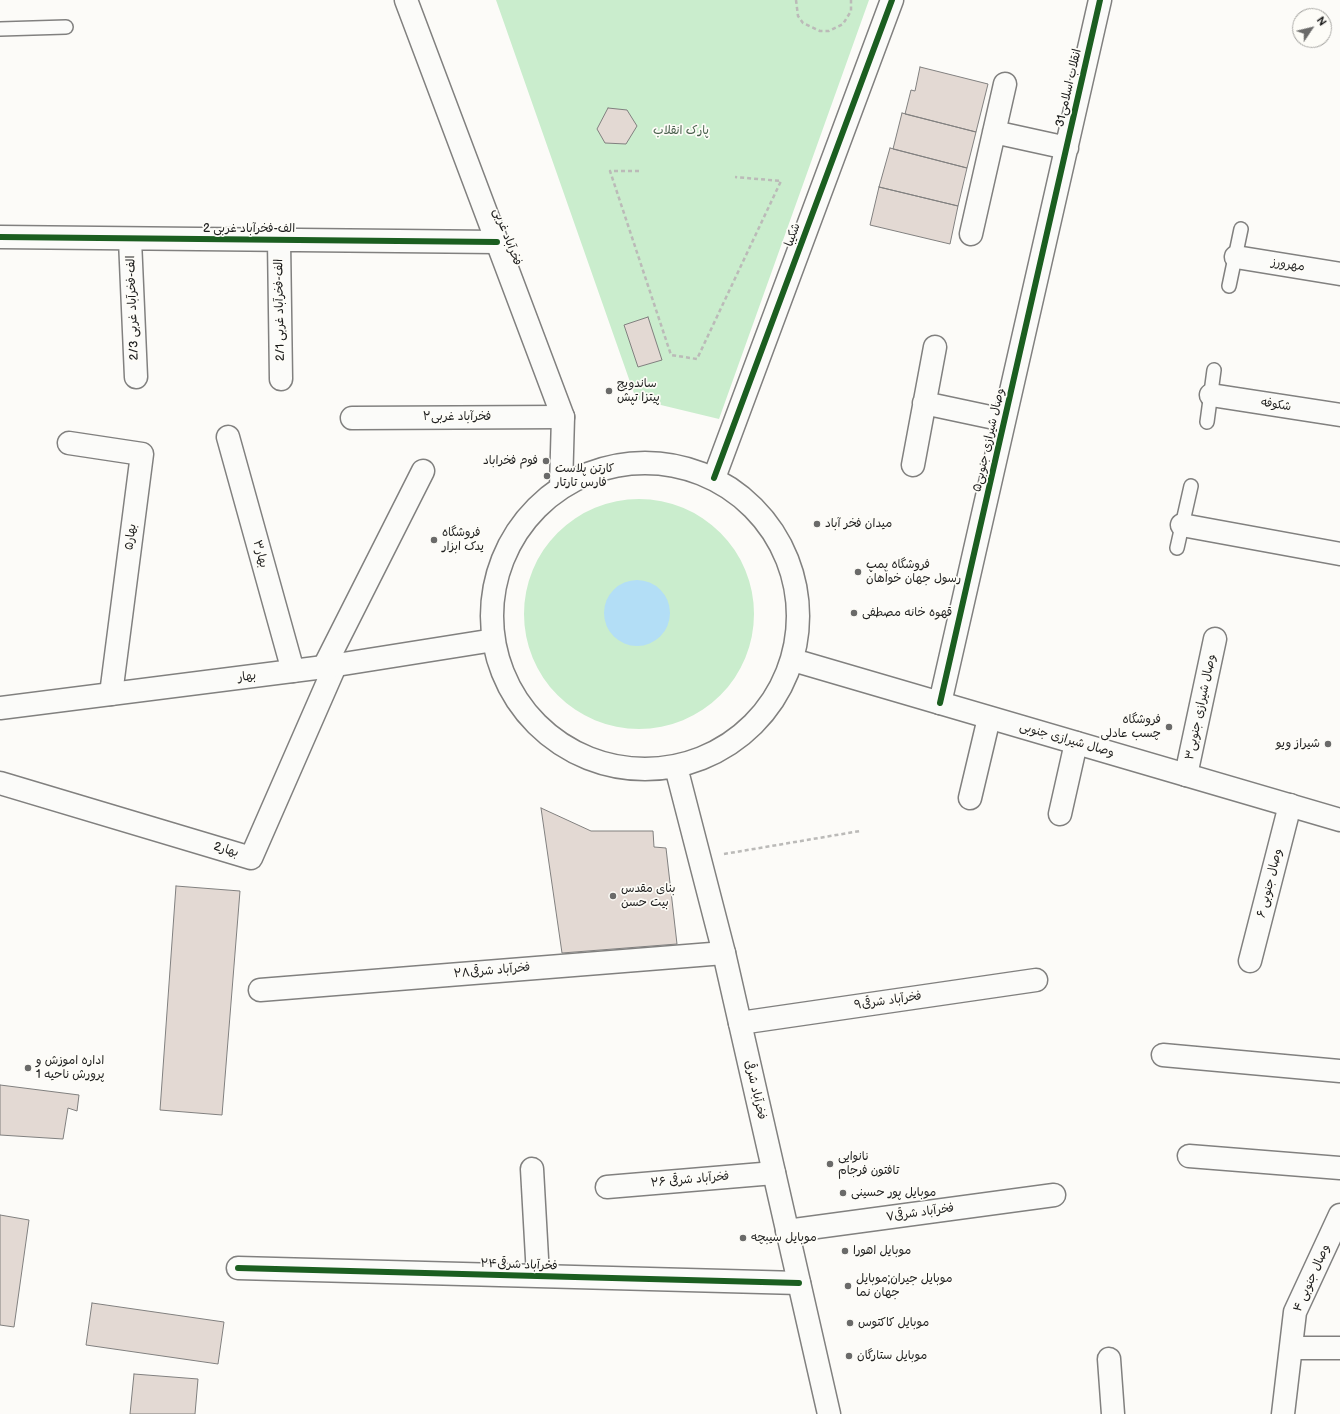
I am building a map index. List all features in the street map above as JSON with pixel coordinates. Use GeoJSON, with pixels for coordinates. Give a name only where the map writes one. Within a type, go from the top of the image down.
{"type":"FeatureCollection","features":[{"type":"Feature","properties":{"kind":"street","name":"فخرآباد غربی"},"geometry":{"type":"LineString","coordinates":[[406,0],[563,417],[561,486]]}},
{"type":"Feature","properties":{"kind":"street","name":"شکیبا"},"geometry":{"type":"LineString","coordinates":[[714,478],[892,0]]}},
{"type":"Feature","properties":{"kind":"street","name":"31انقلاب اسلامی"},"geometry":{"type":"LineString","coordinates":[[1059,181],[1100,0]]}},
{"type":"Feature","properties":{"kind":"street"},"geometry":{"type":"LineString","coordinates":[[971,234],[1005,84]]}},
{"type":"Feature","properties":{"kind":"street"},"geometry":{"type":"LineString","coordinates":[[994,132],[1066,148]]}},
{"type":"Feature","properties":{"kind":"street","name":"۵وصال شیرازی جنوبی"},"geometry":{"type":"LineString","coordinates":[[940,703],[1059,181]]}},
{"type":"Feature","properties":{"kind":"street","name":"2 الف-فخرآباد غربی"},"geometry":{"type":"LineString","coordinates":[[0,237],[130,240],[497,242]]}},
{"type":"Feature","properties":{"kind":"street","name":"2/3 الف-فخرآباد غربی"},"geometry":{"type":"LineString","coordinates":[[130,240],[136,377]]}},
{"type":"Feature","properties":{"kind":"street","name":"2/1 الف-فخرآباد غربی"},"geometry":{"type":"LineString","coordinates":[[279,241],[281,379]]}},
{"type":"Feature","properties":{"kind":"street","name":"مهرورز"},"geometry":{"type":"LineString","coordinates":[[1236,257],[1340,274]]}},
{"type":"Feature","properties":{"kind":"street"},"geometry":{"type":"LineString","coordinates":[[913,464],[935,347]]}},
{"type":"Feature","properties":{"kind":"street","name":"شکوفه"},"geometry":{"type":"LineString","coordinates":[[1211,395],[1340,415]]}},
{"type":"Feature","properties":{"kind":"street"},"geometry":{"type":"LineString","coordinates":[[924,403],[1004,420]]}},
{"type":"Feature","properties":{"kind":"street","name":"۲فخرآباد غربی"},"geometry":{"type":"LineString","coordinates":[[352,418],[563,417]]}},
{"type":"Feature","properties":{"kind":"street","name":"بهار۳"},"geometry":{"type":"LineString","coordinates":[[228,437],[292,671]]}},
{"type":"Feature","properties":{"kind":"street","name":"بهار۵"},"geometry":{"type":"LineString","coordinates":[[69,443],[142,454],[111,694]]}},
{"type":"Feature","properties":{"kind":"street"},"geometry":{"type":"LineString","coordinates":[[636,462],[676,465],[714,478],[746,500],[773,530],[783,547],[795,579],[799,615],[793,660],[785,683],[772,704],[754,726],[731,745],[711,755],[676,767],[644,770],[611,766],[574,752],[550,738],[528,716],[515,698],[498,662],[494,640],[495,583],[508,545],[531,512],[561,486],[597,470],[636,462]]}},
{"type":"Feature","properties":{"kind":"street"},"geometry":{"type":"LineString","coordinates":[[329,667],[423,471]]}},
{"type":"Feature","properties":{"kind":"street"},"geometry":{"type":"LineString","coordinates":[[1182,525],[1340,554]]}},
{"type":"Feature","properties":{"kind":"street","name":"۳وصال شیرازی جنوبی"},"geometry":{"type":"LineString","coordinates":[[1186,775],[1215,639]]}},
{"type":"Feature","properties":{"kind":"street","name":"بهار"},"geometry":{"type":"LineString","coordinates":[[0,708],[329,667],[494,640]]}},
{"type":"Feature","properties":{"kind":"street","name":"وصال شیرازی جنوبی"},"geometry":{"type":"LineString","coordinates":[[793,660],[1340,820]]}},
{"type":"Feature","properties":{"kind":"street","name":"2بهار"},"geometry":{"type":"LineString","coordinates":[[0,783],[251,858],[329,667]]}},
{"type":"Feature","properties":{"kind":"street"},"geometry":{"type":"LineString","coordinates":[[970,798],[989,718]]}},
{"type":"Feature","properties":{"kind":"street"},"geometry":{"type":"LineString","coordinates":[[1060,814],[1076,743]]}},
{"type":"Feature","properties":{"kind":"street","name":"فخرآباد شرقی"},"geometry":{"type":"LineString","coordinates":[[676,767],[724,953],[829,1414]]}},
{"type":"Feature","properties":{"kind":"street","name":"وصال جنوبی ۶"},"geometry":{"type":"LineString","coordinates":[[1250,961],[1290,805]]}},
{"type":"Feature","properties":{"kind":"street","name":"فخرآباد شرقی۲۸"},"geometry":{"type":"LineString","coordinates":[[260,990],[724,953]]}},
{"type":"Feature","properties":{"kind":"street","name":"فخرآباد شرقی۹"},"geometry":{"type":"LineString","coordinates":[[740,1022],[1036,980]]}},
{"type":"Feature","properties":{"kind":"street"},"geometry":{"type":"LineString","coordinates":[[1163,1056],[1340,1071]]}},
{"type":"Feature","properties":{"kind":"street"},"geometry":{"type":"LineString","coordinates":[[1188,1156],[1340,1168]]}},
{"type":"Feature","properties":{"kind":"street"},"geometry":{"type":"LineString","coordinates":[[532,1169],[538,1276]]}},
{"type":"Feature","properties":{"kind":"street","name":"۲۶ فخرآباد شرقی"},"geometry":{"type":"LineString","coordinates":[[607,1187],[774,1173]]}},
{"type":"Feature","properties":{"kind":"street","name":"فخرآباد شرقی۷"},"geometry":{"type":"LineString","coordinates":[[787,1231],[1054,1195]]}},
{"type":"Feature","properties":{"kind":"street","name":"وصال جنوبی ۴"},"geometry":{"type":"LineString","coordinates":[[1283,1414],[1295,1312],[1335,1239],[1340,1215]]}},
{"type":"Feature","properties":{"kind":"street","name":"فخرآباد شرقی۲۴"},"geometry":{"type":"LineString","coordinates":[[238,1268],[799,1283]]}},
{"type":"Feature","properties":{"kind":"street"},"geometry":{"type":"LineString","coordinates":[[1291,1348],[1340,1348]]}},
{"type":"Feature","properties":{"kind":"street"},"geometry":{"type":"LineString","coordinates":[[1109,1360],[1113,1414]]}},
{"type":"Feature","properties":{"kind":"lane"},"geometry":{"type":"LineString","coordinates":[[0,29],[66,27]]}},
{"type":"Feature","properties":{"kind":"lane"},"geometry":{"type":"LineString","coordinates":[[1229,286],[1241,229]]}},
{"type":"Feature","properties":{"kind":"lane"},"geometry":{"type":"LineString","coordinates":[[1207,422],[1214,370]]}},
{"type":"Feature","properties":{"kind":"lane"},"geometry":{"type":"LineString","coordinates":[[1177,548],[1191,486]]}},
{"type":"Feature","properties":{"kind":"path"},"geometry":{"type":"LineString","coordinates":[[796,0],[798,16],[804,23],[820,32],[829,31],[843,24],[851,11],[851,0]]}},
{"type":"Feature","properties":{"kind":"path"},"geometry":{"type":"LineString","coordinates":[[639,171],[610,171],[671,354],[697,359],[782,181],[735,177]]}},
{"type":"Feature","properties":{"kind":"path"},"geometry":{"type":"LineString","coordinates":[[699,858],[860,831]]}},
{"type":"Feature","properties":{"kind":"green space","name":"پارک انقلاب"},"geometry":{"type":"Polygon","coordinates":[[[496,0],[869,0],[719,419],[636,399],[496,0]]]}},
{"type":"Feature","properties":{"kind":"green space"},"geometry":{"type":"Polygon","coordinates":[[[628,499],[650,499],[672,504],[693,512],[712,525],[728,541],[741,560],[749,581],[754,603],[752,636],[741,668],[728,687],[712,703],[693,716],[672,724],[650,729],[628,729],[606,724],[585,716],[566,703],[550,687],[537,668],[529,647],[524,625],[524,603],[529,581],[537,560],[550,541],[566,525],[585,512],[606,504],[628,499]]]}},
{"type":"Feature","properties":{"kind":"water"},"geometry":{"type":"Polygon","coordinates":[[[637,580],[650,582],[660,590],[668,600],[670,613],[668,626],[660,636],[650,644],[637,646],[624,644],[614,636],[606,626],[604,613],[606,600],[614,590],[624,582],[637,580]]]}},
{"type":"Feature","properties":{"kind":"building"},"geometry":{"type":"Polygon","coordinates":[[[920,67],[988,84],[976,132],[905,114],[911,90],[915,91],[920,67]]]}},
{"type":"Feature","properties":{"kind":"building"},"geometry":{"type":"Polygon","coordinates":[[[608,108],[627,110],[637,126],[626,144],[605,143],[597,129],[608,108]]]}},
{"type":"Feature","properties":{"kind":"building"},"geometry":{"type":"Polygon","coordinates":[[[902,113],[976,132],[967,168],[893,149],[902,113]]]}},
{"type":"Feature","properties":{"kind":"building"},"geometry":{"type":"Polygon","coordinates":[[[890,148],[967,168],[958,206],[879,187],[890,148]]]}},
{"type":"Feature","properties":{"kind":"building"},"geometry":{"type":"Polygon","coordinates":[[[879,187],[958,206],[950,244],[870,225],[879,187]]]}},
{"type":"Feature","properties":{"kind":"building"},"geometry":{"type":"Polygon","coordinates":[[[648,317],[662,360],[638,367],[624,325],[648,317]]]}},
{"type":"Feature","properties":{"kind":"building","name":"بنای مقدس بیت حسن"},"geometry":{"type":"Polygon","coordinates":[[[541,808],[591,831],[653,831],[654,847],[666,848],[677,944],[562,953],[541,808]]]}},
{"type":"Feature","properties":{"kind":"building"},"geometry":{"type":"Polygon","coordinates":[[[176,886],[240,891],[222,1115],[160,1110],[176,886]]]}},
{"type":"Feature","properties":{"kind":"building"},"geometry":{"type":"Polygon","coordinates":[[[0,1085],[79,1095],[77,1111],[68,1108],[63,1139],[0,1135],[0,1085]]]}},
{"type":"Feature","properties":{"kind":"building"},"geometry":{"type":"Polygon","coordinates":[[[0,1215],[29,1220],[14,1327],[0,1325],[0,1215]]]}},
{"type":"Feature","properties":{"kind":"building"},"geometry":{"type":"Polygon","coordinates":[[[92,1303],[224,1322],[218,1364],[86,1345],[92,1303]]]}},
{"type":"Feature","properties":{"kind":"building"},"geometry":{"type":"Polygon","coordinates":[[[134,1374],[198,1379],[195,1414],[130,1414],[134,1374]]]}},
{"type":"Feature","properties":{"kind":"cycle path"},"geometry":{"type":"LineString","coordinates":[[714,478],[892,0]]}},
{"type":"Feature","properties":{"kind":"cycle path"},"geometry":{"type":"LineString","coordinates":[[940,703],[1100,0]]}},
{"type":"Feature","properties":{"kind":"cycle path"},"geometry":{"type":"LineString","coordinates":[[0,237],[497,242]]}},
{"type":"Feature","properties":{"kind":"cycle path"},"geometry":{"type":"LineString","coordinates":[[238,1268],[799,1283]]}},
{"type":"Feature","properties":{"kind":"place","name":"ساندویچ پیتزا تپش"},"geometry":{"type":"Point","coordinates":[609,391]}},
{"type":"Feature","properties":{"kind":"place","name":"فوم فخراباد"},"geometry":{"type":"Point","coordinates":[546,461]}},
{"type":"Feature","properties":{"kind":"place","name":"کارتن پلاست فارس تارتار"},"geometry":{"type":"Point","coordinates":[547,476]}},
{"type":"Feature","properties":{"kind":"place","name":"میدان فخر آباد"},"geometry":{"type":"Point","coordinates":[817,524]}},
{"type":"Feature","properties":{"kind":"place","name":"فروشگاه یدک ابزار"},"geometry":{"type":"Point","coordinates":[434,540]}},
{"type":"Feature","properties":{"kind":"place","name":"فروشگاه پمپ رسول جهان خواهان"},"geometry":{"type":"Point","coordinates":[858,572]}},
{"type":"Feature","properties":{"kind":"place","name":"قهوه خانه مصطفی"},"geometry":{"type":"Point","coordinates":[854,613]}},
{"type":"Feature","properties":{"kind":"place","name":"فروشگاه چسب عادلی"},"geometry":{"type":"Point","coordinates":[1169,727]}},
{"type":"Feature","properties":{"kind":"place","name":"شیراز ویو"},"geometry":{"type":"Point","coordinates":[1328,744]}},
{"type":"Feature","properties":{"kind":"place","name":"بنای مقدس بیت حسن"},"geometry":{"type":"Point","coordinates":[613,896]}},
{"type":"Feature","properties":{"kind":"place","name":"اداره اموزش و پرورش ناحیه 1"},"geometry":{"type":"Point","coordinates":[28,1068]}},
{"type":"Feature","properties":{"kind":"place","name":"نانوایی تافتون فرجام"},"geometry":{"type":"Point","coordinates":[830,1164]}},
{"type":"Feature","properties":{"kind":"place","name":"موبایل پور حسینی"},"geometry":{"type":"Point","coordinates":[843,1193]}},
{"type":"Feature","properties":{"kind":"place","name":"موبایل سیبچه"},"geometry":{"type":"Point","coordinates":[743,1238]}},
{"type":"Feature","properties":{"kind":"place","name":"موبایل اهورا"},"geometry":{"type":"Point","coordinates":[845,1251]}},
{"type":"Feature","properties":{"kind":"place","name":"موبایل جیران;موبایل جهان نما"},"geometry":{"type":"Point","coordinates":[848,1286]}},
{"type":"Feature","properties":{"kind":"place","name":"موبایل کاکتوس"},"geometry":{"type":"Point","coordinates":[850,1323]}},
{"type":"Feature","properties":{"kind":"place","name":"موبایل ستارگان"},"geometry":{"type":"Point","coordinates":[849,1356]}}]}
